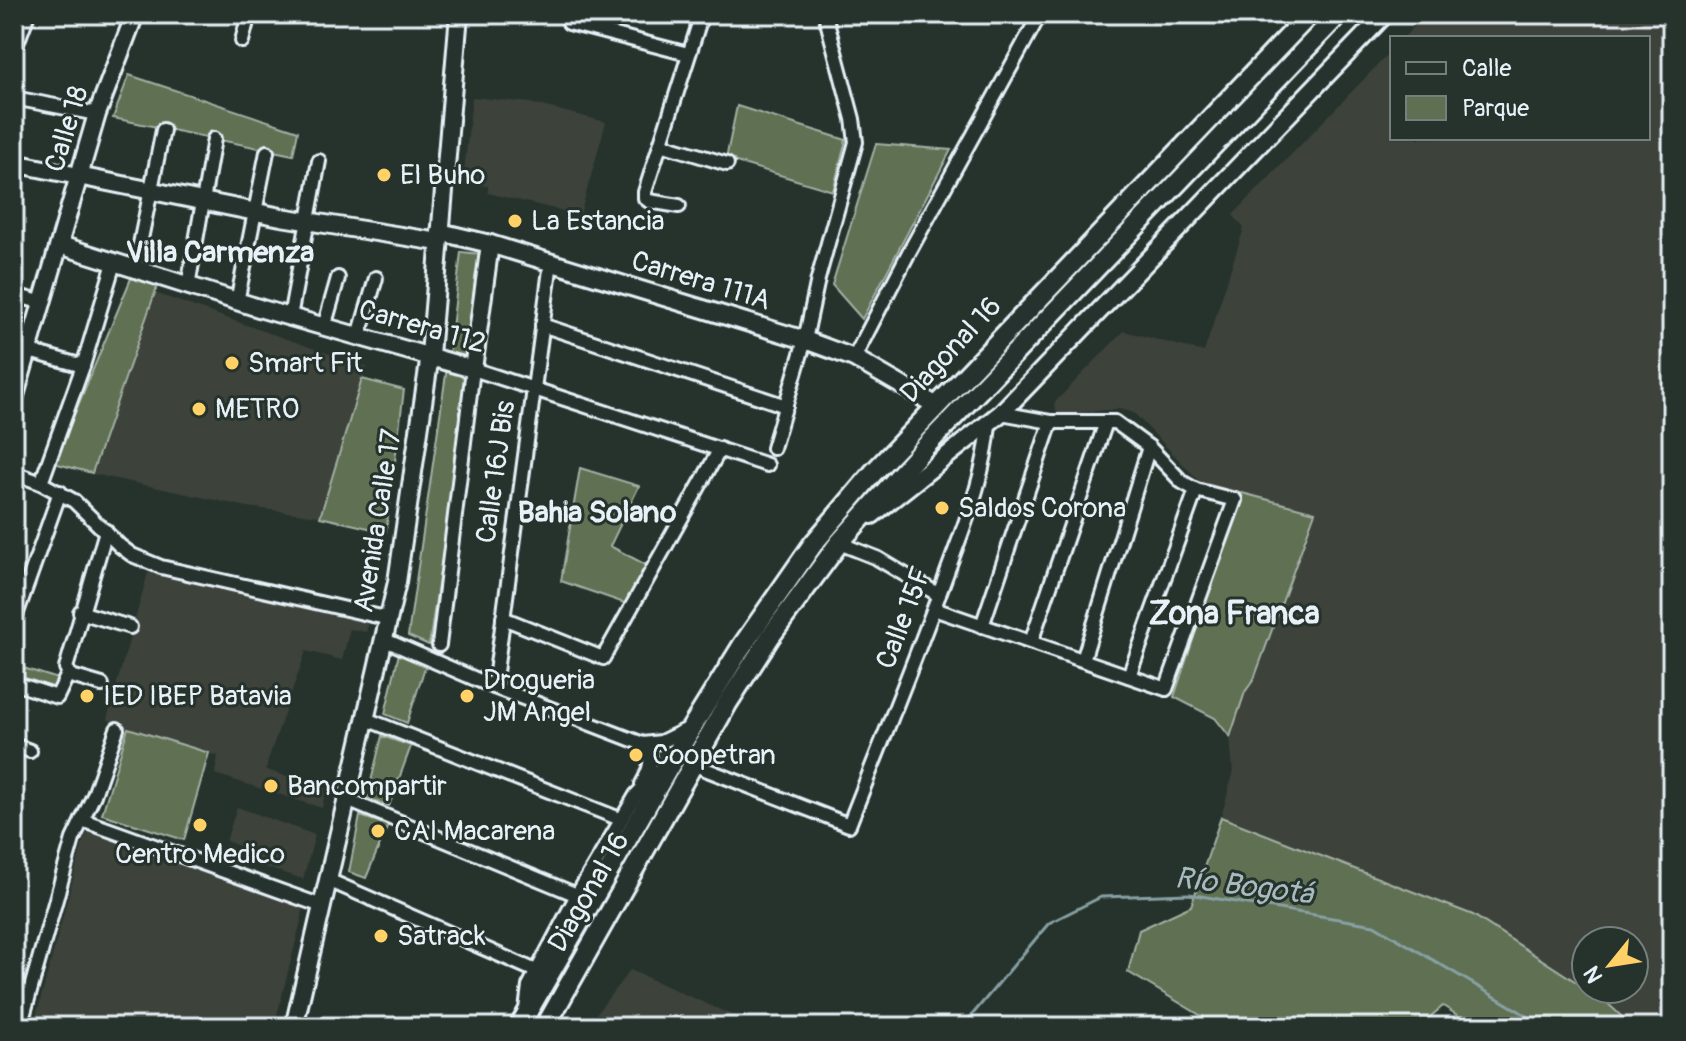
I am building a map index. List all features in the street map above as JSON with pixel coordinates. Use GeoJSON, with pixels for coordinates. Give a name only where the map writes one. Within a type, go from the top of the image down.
{"type":"FeatureCollection","features":[{"type":"Feature","properties":{"kind":"main road","name":"Diagonal 16"},"geometry":{"type":"LineString","coordinates":[[545,1027],[684,761],[692,727],[798,563],[848,501],[1310,14]]}},
{"type":"Feature","properties":{"kind":"main road","name":"Diagonal 16"},"geometry":{"type":"LineString","coordinates":[[522,1022],[684,761],[839,543],[924,448],[1339,14]]}},
{"type":"Feature","properties":{"kind":"street"},"geometry":{"type":"LineString","coordinates":[[14,51],[28,14]]}},
{"type":"Feature","properties":{"kind":"street","name":"Calle 18"},"geometry":{"type":"LineString","coordinates":[[14,399],[97,114],[135,14]]}},
{"type":"Feature","properties":{"kind":"street"},"geometry":{"type":"LineString","coordinates":[[242,41],[249,14]]}},
{"type":"Feature","properties":{"kind":"street","name":"Avenida Calle 17"},"geometry":{"type":"LineString","coordinates":[[294,1027],[390,619],[430,355],[459,14]]}},
{"type":"Feature","properties":{"kind":"street"},"geometry":{"type":"LineString","coordinates":[[679,206],[645,198],[702,14]]}},
{"type":"Feature","properties":{"kind":"street"},"geometry":{"type":"LineString","coordinates":[[773,448],[805,340],[818,279],[856,142],[853,119],[825,14]]}},
{"type":"Feature","properties":{"kind":"street"},"geometry":{"type":"LineString","coordinates":[[854,358],[1040,14]]}},
{"type":"Feature","properties":{"kind":"street","name":"Diagonal 16"},"geometry":{"type":"LineString","coordinates":[[839,543],[995,419],[1322,83],[1385,14]]}},
{"type":"Feature","properties":{"kind":"street"},"geometry":{"type":"LineString","coordinates":[[569,23],[688,54]]}},
{"type":"Feature","properties":{"kind":"street"},"geometry":{"type":"LineString","coordinates":[[14,98],[97,114]]}},
{"type":"Feature","properties":{"kind":"street"},"geometry":{"type":"LineString","coordinates":[[135,269],[163,130]]}},
{"type":"Feature","properties":{"kind":"street"},"geometry":{"type":"LineString","coordinates":[[188,286],[214,139]]}},
{"type":"Feature","properties":{"kind":"street"},"geometry":{"type":"LineString","coordinates":[[661,144],[727,164]]}},
{"type":"Feature","properties":{"kind":"street"},"geometry":{"type":"LineString","coordinates":[[237,302],[267,152]]}},
{"type":"Feature","properties":{"kind":"street"},"geometry":{"type":"LineString","coordinates":[[290,317],[319,161]]}},
{"type":"Feature","properties":{"kind":"street","name":"Carrera 111A"},"geometry":{"type":"LineString","coordinates":[[14,164],[308,221],[490,244],[805,340],[854,358],[937,406]]}},
{"type":"Feature","properties":{"kind":"street","name":"Calle 16J Bis"},"geometry":{"type":"LineString","coordinates":[[439,645],[490,244]]}},
{"type":"Feature","properties":{"kind":"street","name":"Carrera 112"},"geometry":{"type":"LineString","coordinates":[[60,245],[237,302],[430,355],[767,465]]}},
{"type":"Feature","properties":{"kind":"street","name":"Calle 16J Bis"},"geometry":{"type":"LineString","coordinates":[[494,687],[551,262]]}},
{"type":"Feature","properties":{"kind":"street"},"geometry":{"type":"LineString","coordinates":[[41,483],[83,366],[114,263]]}},
{"type":"Feature","properties":{"kind":"street"},"geometry":{"type":"LineString","coordinates":[[324,327],[338,278]]}},
{"type":"Feature","properties":{"kind":"street"},"geometry":{"type":"LineString","coordinates":[[359,336],[376,278]]}},
{"type":"Feature","properties":{"kind":"street"},"geometry":{"type":"LineString","coordinates":[[14,295],[44,303]]}},
{"type":"Feature","properties":{"kind":"street"},"geometry":{"type":"LineString","coordinates":[[542,325],[786,406]]}},
{"type":"Feature","properties":{"kind":"street"},"geometry":{"type":"LineString","coordinates":[[29,351],[83,366]]}},
{"type":"Feature","properties":{"kind":"street"},"geometry":{"type":"LineString","coordinates":[[934,609],[1166,689],[1235,500],[1196,490],[1182,482],[1149,447],[1122,426],[1106,422],[995,419]]}},
{"type":"Feature","properties":{"kind":"street","name":"Calle 15F"},"geometry":{"type":"LineString","coordinates":[[684,761],[849,825],[974,500],[995,419]]}},
{"type":"Feature","properties":{"kind":"street"},"geometry":{"type":"LineString","coordinates":[[982,626],[1051,422]]}},
{"type":"Feature","properties":{"kind":"street"},"geometry":{"type":"LineString","coordinates":[[1031,642],[1106,422]]}},
{"type":"Feature","properties":{"kind":"street"},"geometry":{"type":"LineString","coordinates":[[1083,660],[1149,447]]}},
{"type":"Feature","properties":{"kind":"street"},"geometry":{"type":"LineString","coordinates":[[503,618],[603,658],[720,449]]}},
{"type":"Feature","properties":{"kind":"street"},"geometry":{"type":"LineString","coordinates":[[14,473],[60,492],[87,511],[132,555],[161,567],[390,619]]}},
{"type":"Feature","properties":{"kind":"street"},"geometry":{"type":"LineString","coordinates":[[1129,676],[1196,490]]}},
{"type":"Feature","properties":{"kind":"street"},"geometry":{"type":"LineString","coordinates":[[14,621],[60,492]]}},
{"type":"Feature","properties":{"kind":"street"},"geometry":{"type":"LineString","coordinates":[[14,683],[57,697],[68,674],[66,668],[80,612],[106,531]]}},
{"type":"Feature","properties":{"kind":"street"},"geometry":{"type":"LineString","coordinates":[[839,543],[877,558],[939,595]]}},
{"type":"Feature","properties":{"kind":"street"},"geometry":{"type":"LineString","coordinates":[[80,612],[130,627]]}},
{"type":"Feature","properties":{"kind":"street"},"geometry":{"type":"LineString","coordinates":[[385,640],[494,687],[643,744],[661,742],[692,727]]}},
{"type":"Feature","properties":{"kind":"street"},"geometry":{"type":"LineString","coordinates":[[68,674],[102,685]]}},
{"type":"Feature","properties":{"kind":"street"},"geometry":{"type":"LineString","coordinates":[[366,719],[620,819]]}},
{"type":"Feature","properties":{"kind":"street"},"geometry":{"type":"LineString","coordinates":[[20,1027],[73,839],[94,795],[117,729]]}},
{"type":"Feature","properties":{"kind":"street"},"geometry":{"type":"LineString","coordinates":[[636,795],[650,764],[651,756],[643,744]]}},
{"type":"Feature","properties":{"kind":"street"},"geometry":{"type":"LineString","coordinates":[[14,745],[30,751]]}},
{"type":"Feature","properties":{"kind":"street","name":"Diagonal 16"},"geometry":{"type":"LineString","coordinates":[[522,1022],[529,986],[536,971],[620,819],[636,795],[684,761]]}},
{"type":"Feature","properties":{"kind":"street"},"geometry":{"type":"LineString","coordinates":[[347,800],[577,895]]}},
{"type":"Feature","properties":{"kind":"street"},"geometry":{"type":"LineString","coordinates":[[82,820],[322,906]]}},
{"type":"Feature","properties":{"kind":"street"},"geometry":{"type":"LineString","coordinates":[[328,880],[536,971]]}},
{"type":"Feature","properties":{"kind":"shaded area"},"geometry":{"type":"Polygon","coordinates":[[[1426,14],[1672,14],[1672,1027],[1633,1027],[1609,1005],[1650,1005],[1650,925],[1570,925],[1570,978],[1473,915],[1221,817],[1233,774],[1230,737],[1315,512],[1200,482],[1134,413],[1119,409],[1057,413],[1054,403],[1124,331],[1204,352],[1244,228],[1233,215],[1390,52],[1390,140],[1650,140],[1650,36],[1405,36],[1426,14]]]}},
{"type":"Feature","properties":{"kind":"shaded area"},"geometry":{"type":"Polygon","coordinates":[[[472,97],[530,103],[606,122],[580,215],[488,193],[488,186],[463,183],[472,97]]]}},
{"type":"Feature","properties":{"kind":"shaded area"},"geometry":{"type":"Polygon","coordinates":[[[155,293],[367,367],[319,516],[248,507],[93,474],[155,293]]]}},
{"type":"Feature","properties":{"kind":"shaded area"},"geometry":{"type":"Polygon","coordinates":[[[148,573],[369,623],[366,632],[350,629],[342,660],[306,651],[268,760],[266,770],[326,788],[322,808],[215,774],[218,756],[107,719],[148,573]]]}},
{"type":"Feature","properties":{"kind":"shaded area"},"geometry":{"type":"Polygon","coordinates":[[[237,807],[315,835],[303,879],[235,858],[239,846],[226,841],[237,807]]]}},
{"type":"Feature","properties":{"kind":"shaded area"},"geometry":{"type":"Polygon","coordinates":[[[97,829],[296,899],[302,907],[302,917],[274,1027],[33,1027],[84,838],[89,831],[97,829]]]}},
{"type":"Feature","properties":{"kind":"shaded area"},"geometry":{"type":"Polygon","coordinates":[[[630,970],[759,1027],[586,1027],[630,970]]]}},
{"type":"Feature","properties":{"kind":"green space"},"geometry":{"type":"Polygon","coordinates":[[[129,75],[298,131],[293,155],[113,118],[129,75]]]}},
{"type":"Feature","properties":{"kind":"green space"},"geometry":{"type":"Polygon","coordinates":[[[737,106],[846,140],[833,191],[726,159],[737,106]]]}},
{"type":"Feature","properties":{"kind":"green space"},"geometry":{"type":"Polygon","coordinates":[[[876,144],[951,150],[862,319],[832,285],[876,144]]]}},
{"type":"Feature","properties":{"kind":"green space"},"geometry":{"type":"Polygon","coordinates":[[[461,252],[481,254],[468,355],[449,354],[461,252]]]}},
{"type":"Feature","properties":{"kind":"green space"},"geometry":{"type":"Polygon","coordinates":[[[132,276],[158,284],[92,473],[54,463],[132,276]]]}},
{"type":"Feature","properties":{"kind":"green space"},"geometry":{"type":"Polygon","coordinates":[[[447,367],[470,373],[429,645],[408,636],[447,367]]]}},
{"type":"Feature","properties":{"kind":"green space"},"geometry":{"type":"Polygon","coordinates":[[[362,379],[404,390],[386,532],[320,517],[362,379]]]}},
{"type":"Feature","properties":{"kind":"green space"},"geometry":{"type":"Polygon","coordinates":[[[580,468],[639,486],[610,546],[650,567],[630,605],[561,581],[580,468]]]}},
{"type":"Feature","properties":{"kind":"green space"},"geometry":{"type":"Polygon","coordinates":[[[1242,493],[1315,512],[1230,737],[1215,718],[1174,697],[1242,493]]]}},
{"type":"Feature","properties":{"kind":"green space"},"geometry":{"type":"Polygon","coordinates":[[[399,653],[426,664],[407,723],[385,714],[399,653]]]}},
{"type":"Feature","properties":{"kind":"green space"},"geometry":{"type":"Polygon","coordinates":[[[14,665],[61,680],[54,700],[14,688],[14,665]]]}},
{"type":"Feature","properties":{"kind":"green space"},"geometry":{"type":"Polygon","coordinates":[[[128,728],[209,753],[184,840],[102,814],[128,728]]]}},
{"type":"Feature","properties":{"kind":"green space"},"geometry":{"type":"Polygon","coordinates":[[[382,736],[411,746],[389,806],[367,798],[382,736]]]}},
{"type":"Feature","properties":{"kind":"green space"},"geometry":{"type":"Polygon","coordinates":[[[360,816],[388,825],[366,878],[349,872],[360,816]]]}},
{"type":"Feature","properties":{"kind":"green space"},"geometry":{"type":"Polygon","coordinates":[[[1221,817],[1473,915],[1570,978],[1570,1005],[1609,1005],[1633,1027],[1476,1027],[1443,1006],[1418,1027],[1220,1027],[1128,972],[1139,930],[1191,906],[1221,817]]]}},
{"type":"Feature","properties":{"kind":"waterway","name":"Río Bogotá"},"geometry":{"type":"LineString","coordinates":[[962,1027],[1049,923],[1101,897],[1189,894],[1374,925],[1546,1027]]}},
{"type":"Feature","properties":{"kind":"place","name":"El Buho"},"geometry":{"type":"Point","coordinates":[384,175]}},
{"type":"Feature","properties":{"kind":"place","name":"La Estancia"},"geometry":{"type":"Point","coordinates":[515,221]}},
{"type":"Feature","properties":{"kind":"place","name":"Smart Fit"},"geometry":{"type":"Point","coordinates":[232,363]}},
{"type":"Feature","properties":{"kind":"place","name":"METRO"},"geometry":{"type":"Point","coordinates":[199,409]}},
{"type":"Feature","properties":{"kind":"place","name":"Saldos Corona"},"geometry":{"type":"Point","coordinates":[942,508]}},
{"type":"Feature","properties":{"kind":"place","name":"IED IBEP Batavia"},"geometry":{"type":"Point","coordinates":[87,696]}},
{"type":"Feature","properties":{"kind":"place","name":"Drogueria JM Angel"},"geometry":{"type":"Point","coordinates":[467,696]}},
{"type":"Feature","properties":{"kind":"place","name":"Coopetran"},"geometry":{"type":"Point","coordinates":[636,755]}},
{"type":"Feature","properties":{"kind":"place","name":"Bancompartir"},"geometry":{"type":"Point","coordinates":[271,786]}},
{"type":"Feature","properties":{"kind":"place","name":"Centro Medico"},"geometry":{"type":"Point","coordinates":[200,825]}},
{"type":"Feature","properties":{"kind":"place","name":"CAI Macarena"},"geometry":{"type":"Point","coordinates":[378,831]}},
{"type":"Feature","properties":{"kind":"place","name":"Satrack"},"geometry":{"type":"Point","coordinates":[381,936]}},
{"type":"Feature","properties":{"kind":"district","name":"Villa Carmenza"},"geometry":{"type":"Point","coordinates":[220,252]}},
{"type":"Feature","properties":{"kind":"district","name":"Bahia Solano"},"geometry":{"type":"Point","coordinates":[597,512]}},
{"type":"Feature","properties":{"kind":"district","name":"Zona Franca"},"geometry":{"type":"Point","coordinates":[1234,614]}}]}
